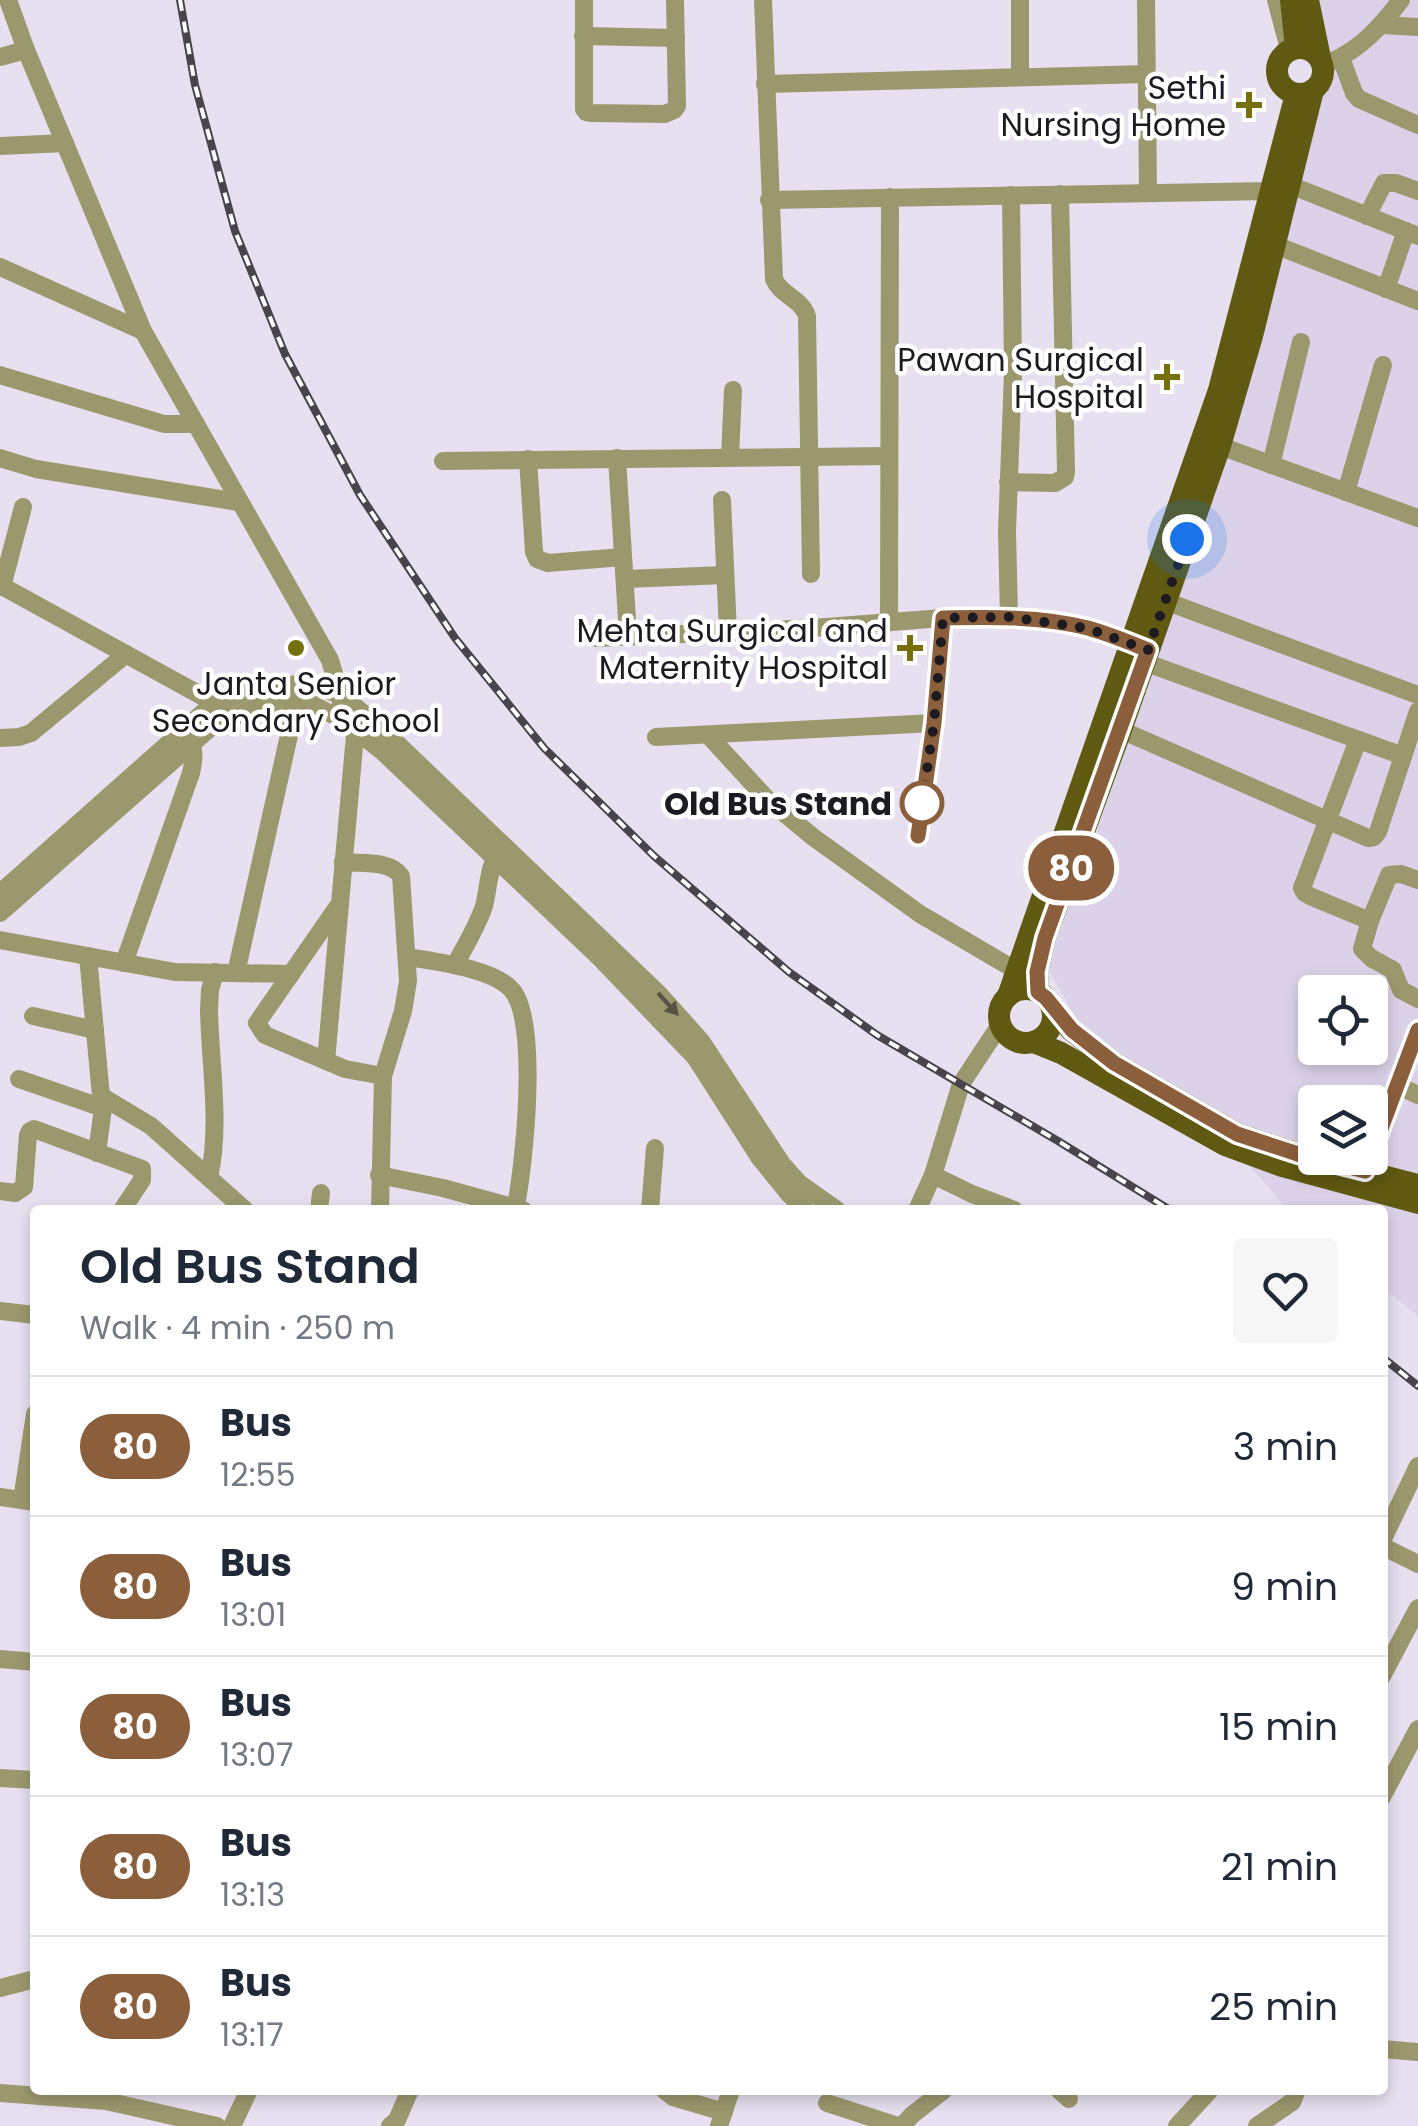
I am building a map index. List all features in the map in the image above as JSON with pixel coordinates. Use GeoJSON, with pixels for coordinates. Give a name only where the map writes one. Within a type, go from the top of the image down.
{"type":"FeatureCollection","features":[{"type":"Feature","properties":{"kind":"main road"},"geometry":{"type":"LineString","coordinates":[[1291,0],[1293,49]]}},
{"type":"Feature","properties":{"kind":"main road"},"geometry":{"type":"LineString","coordinates":[[1281,188],[1275,244],[1252,336],[1211,442],[1141,652],[999,1014],[1005,1033],[1026,1044],[1044,1037],[1053,1020],[1037,972],[1045,938],[1121,730],[1141,652],[1165,601],[1211,442],[1219,390],[1281,188],[1304,92],[1323,76],[1328,61],[1308,0]]}},
{"type":"Feature","properties":{"kind":"main road"},"geometry":{"type":"LineString","coordinates":[[1304,92],[1288,91],[1278,76],[1281,58],[1293,49],[1313,52],[1328,61]]}},
{"type":"Feature","properties":{"kind":"main road"},"geometry":{"type":"LineString","coordinates":[[1008,996],[1028,989],[1114,1063],[1237,1134],[1298,1154]]}},
{"type":"Feature","properties":{"kind":"main road"},"geometry":{"type":"LineString","coordinates":[[1034,1042],[1061,1053],[1225,1145],[1282,1166],[1418,1203]]}},
{"type":"Feature","properties":{"kind":"main road"},"geometry":{"type":"LineString","coordinates":[[1380,1175],[1418,1185]]}},
{"type":"Feature","properties":{"kind":"street"},"geometry":{"type":"LineString","coordinates":[[8,0],[143,332],[330,660],[351,719],[383,752],[660,994],[701,1041],[782,1164],[830,1205]]}},
{"type":"Feature","properties":{"kind":"street"},"geometry":{"type":"LineString","coordinates":[[584,0],[582,102],[586,112],[592,114],[664,114],[674,110],[678,102],[675,0]]}},
{"type":"Feature","properties":{"kind":"street"},"geometry":{"type":"LineString","coordinates":[[763,0],[774,279],[782,292],[801,305],[806,316],[811,574]]}},
{"type":"Feature","properties":{"kind":"street"},"geometry":{"type":"LineString","coordinates":[[1020,0],[1020,78]]}},
{"type":"Feature","properties":{"kind":"street"},"geometry":{"type":"LineString","coordinates":[[1146,0],[1148,193]]}},
{"type":"Feature","properties":{"kind":"street"},"geometry":{"type":"LineString","coordinates":[[1276,0],[1293,49]]}},
{"type":"Feature","properties":{"kind":"street"},"geometry":{"type":"LineString","coordinates":[[1400,0],[1365,42],[1328,61],[1358,99],[1418,125]]}},
{"type":"Feature","properties":{"kind":"street"},"geometry":{"type":"LineString","coordinates":[[1382,25],[1418,27]]}},
{"type":"Feature","properties":{"kind":"street"},"geometry":{"type":"LineString","coordinates":[[583,36],[676,38]]}},
{"type":"Feature","properties":{"kind":"street"},"geometry":{"type":"LineString","coordinates":[[0,57],[26,50]]}},
{"type":"Feature","properties":{"kind":"street"},"geometry":{"type":"LineString","coordinates":[[765,84],[1147,74]]}},
{"type":"Feature","properties":{"kind":"street"},"geometry":{"type":"LineString","coordinates":[[0,146],[65,143]]}},
{"type":"Feature","properties":{"kind":"street"},"geometry":{"type":"LineString","coordinates":[[1367,216],[1384,183],[1396,183],[1418,192]]}},
{"type":"Feature","properties":{"kind":"street"},"geometry":{"type":"LineString","coordinates":[[770,200],[1281,188],[1412,234],[1386,288]]}},
{"type":"Feature","properties":{"kind":"street"},"geometry":{"type":"LineString","coordinates":[[1008,482],[1055,482],[1065,478],[1060,194]]}},
{"type":"Feature","properties":{"kind":"street"},"geometry":{"type":"LineString","coordinates":[[1009,617],[1011,195]]}},
{"type":"Feature","properties":{"kind":"street"},"geometry":{"type":"LineString","coordinates":[[889,622],[890,197]]}},
{"type":"Feature","properties":{"kind":"street"},"geometry":{"type":"LineString","coordinates":[[1275,244],[1418,301]]}},
{"type":"Feature","properties":{"kind":"street"},"geometry":{"type":"LineString","coordinates":[[0,267],[143,332]]}},
{"type":"Feature","properties":{"kind":"street"},"geometry":{"type":"LineString","coordinates":[[1271,464],[1301,342]]}},
{"type":"Feature","properties":{"kind":"street"},"geometry":{"type":"LineString","coordinates":[[1346,492],[1383,365]]}},
{"type":"Feature","properties":{"kind":"street"},"geometry":{"type":"LineString","coordinates":[[0,375],[164,424],[196,424]]}},
{"type":"Feature","properties":{"kind":"street"},"geometry":{"type":"LineString","coordinates":[[730,457],[733,390]]}},
{"type":"Feature","properties":{"kind":"street"},"geometry":{"type":"LineString","coordinates":[[1211,442],[1418,518]]}},
{"type":"Feature","properties":{"kind":"street"},"geometry":{"type":"LineString","coordinates":[[443,460],[889,456]]}},
{"type":"Feature","properties":{"kind":"street"},"geometry":{"type":"LineString","coordinates":[[0,458],[36,469],[238,502]]}},
{"type":"Feature","properties":{"kind":"street"},"geometry":{"type":"LineString","coordinates":[[616,458],[628,636]]}},
{"type":"Feature","properties":{"kind":"street"},"geometry":{"type":"LineString","coordinates":[[528,459],[534,552],[538,559],[548,563],[623,557]]}},
{"type":"Feature","properties":{"kind":"street"},"geometry":{"type":"LineString","coordinates":[[722,500],[728,632]]}},
{"type":"Feature","properties":{"kind":"street"},"geometry":{"type":"LineString","coordinates":[[24,506],[1,586],[235,716]]}},
{"type":"Feature","properties":{"kind":"street"},"geometry":{"type":"LineString","coordinates":[[624,579],[726,576]]}},
{"type":"Feature","properties":{"kind":"street"},"geometry":{"type":"LineString","coordinates":[[1165,601],[1416,687]]}},
{"type":"Feature","properties":{"kind":"street"},"geometry":{"type":"LineString","coordinates":[[596,638],[943,618],[1009,617],[1086,628],[1403,756]]}},
{"type":"Feature","properties":{"kind":"street"},"geometry":{"type":"LineString","coordinates":[[918,836],[934,723],[943,618]]}},
{"type":"Feature","properties":{"kind":"street"},"geometry":{"type":"LineString","coordinates":[[0,738],[31,732],[126,654]]}},
{"type":"Feature","properties":{"kind":"street"},"geometry":{"type":"LineString","coordinates":[[0,913],[7,888],[187,737],[206,710],[253,688],[340,694]]}},
{"type":"Feature","properties":{"kind":"street"},"geometry":{"type":"LineString","coordinates":[[187,737],[255,707],[282,703],[298,694]]}},
{"type":"Feature","properties":{"kind":"street"},"geometry":{"type":"LineString","coordinates":[[298,694],[311,704],[351,719]]}},
{"type":"Feature","properties":{"kind":"street"},"geometry":{"type":"LineString","coordinates":[[236,973],[298,694]]}},
{"type":"Feature","properties":{"kind":"street"},"geometry":{"type":"LineString","coordinates":[[1121,730],[1362,837],[1374,838],[1418,711]]}},
{"type":"Feature","properties":{"kind":"street"},"geometry":{"type":"LineString","coordinates":[[326,1060],[351,719]]}},
{"type":"Feature","properties":{"kind":"street"},"geometry":{"type":"LineString","coordinates":[[656,738],[934,723]]}},
{"type":"Feature","properties":{"kind":"street"},"geometry":{"type":"LineString","coordinates":[[708,734],[767,799],[813,837],[920,914],[1017,971]]}},
{"type":"Feature","properties":{"kind":"street"},"geometry":{"type":"LineString","coordinates":[[124,963],[191,772],[194,756],[187,737]]}},
{"type":"Feature","properties":{"kind":"street"},"geometry":{"type":"LineString","coordinates":[[1358,740],[1302,888],[1312,897],[1370,921]]}},
{"type":"Feature","properties":{"kind":"street"},"geometry":{"type":"LineString","coordinates":[[455,966],[476,927],[499,851]]}},
{"type":"Feature","properties":{"kind":"street"},"geometry":{"type":"LineString","coordinates":[[499,851],[695,1057],[769,1171],[801,1205]]}},
{"type":"Feature","properties":{"kind":"street"},"geometry":{"type":"LineString","coordinates":[[343,862],[389,866],[401,876],[408,982],[404,1011],[383,1076],[380,1205]]}},
{"type":"Feature","properties":{"kind":"street"},"geometry":{"type":"LineString","coordinates":[[1418,880],[1401,874],[1388,876],[1362,949],[1394,970],[1401,990],[1418,999]]}},
{"type":"Feature","properties":{"kind":"street"},"geometry":{"type":"LineString","coordinates":[[338,906],[257,1023],[265,1035],[345,1069],[383,1076]]}},
{"type":"Feature","properties":{"kind":"street"},"geometry":{"type":"LineString","coordinates":[[0,940],[175,972],[291,974]]}},
{"type":"Feature","properties":{"kind":"street"},"geometry":{"type":"LineString","coordinates":[[88,956],[102,1102],[97,1154]]}},
{"type":"Feature","properties":{"kind":"street"},"geometry":{"type":"LineString","coordinates":[[408,957],[494,977],[519,1000],[525,1026],[527,1131],[516,1205]]}},
{"type":"Feature","properties":{"kind":"street"},"geometry":{"type":"LineString","coordinates":[[209,1178],[215,1131],[208,1010],[214,972]]}},
{"type":"Feature","properties":{"kind":"street"},"geometry":{"type":"LineString","coordinates":[[33,1016],[95,1030]]}},
{"type":"Feature","properties":{"kind":"street"},"geometry":{"type":"LineString","coordinates":[[919,1205],[933,1175],[960,1084],[1000,1024]]}},
{"type":"Feature","properties":{"kind":"street"},"geometry":{"type":"LineString","coordinates":[[1388,1109],[1418,1030]]}},
{"type":"Feature","properties":{"kind":"street"},"geometry":{"type":"LineString","coordinates":[[19,1078],[132,1112],[239,1205]]}},
{"type":"Feature","properties":{"kind":"street"},"geometry":{"type":"LineString","coordinates":[[1397,1085],[1418,1094]]}},
{"type":"Feature","properties":{"kind":"street"},"geometry":{"type":"LineString","coordinates":[[0,1191],[24,1188],[30,1130],[38,1130],[142,1169],[142,1180],[125,1205]]}},
{"type":"Feature","properties":{"kind":"street"},"geometry":{"type":"LineString","coordinates":[[650,1205],[655,1148]]}},
{"type":"Feature","properties":{"kind":"street"},"geometry":{"type":"LineString","coordinates":[[933,1175],[1001,1205]]}},
{"type":"Feature","properties":{"kind":"street"},"geometry":{"type":"LineString","coordinates":[[380,1176],[459,1192],[499,1205]]}},
{"type":"Feature","properties":{"kind":"street"},"geometry":{"type":"LineString","coordinates":[[0,1311],[30,1314]]}},
{"type":"Feature","properties":{"kind":"street"},"geometry":{"type":"LineString","coordinates":[[1388,1530],[1418,1466]]}},
{"type":"Feature","properties":{"kind":"street"},"geometry":{"type":"LineString","coordinates":[[0,1497],[28,1501]]}},
{"type":"Feature","properties":{"kind":"street"},"geometry":{"type":"LineString","coordinates":[[1388,1546],[1418,1564]]}},
{"type":"Feature","properties":{"kind":"street"},"geometry":{"type":"LineString","coordinates":[[1388,1665],[1418,1608]]}},
{"type":"Feature","properties":{"kind":"street"},"geometry":{"type":"LineString","coordinates":[[0,1659],[30,1662]]}},
{"type":"Feature","properties":{"kind":"street"},"geometry":{"type":"LineString","coordinates":[[1388,1786],[1418,1729]]}},
{"type":"Feature","properties":{"kind":"street"},"geometry":{"type":"LineString","coordinates":[[0,1778],[30,1780]]}},
{"type":"Feature","properties":{"kind":"street"},"geometry":{"type":"LineString","coordinates":[[0,1988],[30,1980]]}},
{"type":"Feature","properties":{"kind":"street"},"geometry":{"type":"LineString","coordinates":[[1388,2050],[1418,2052]]}},
{"type":"Feature","properties":{"kind":"street"},"geometry":{"type":"LineString","coordinates":[[0,2094],[106,2102],[218,2126]]}},
{"type":"Feature","properties":{"kind":"street"},"geometry":{"type":"LineString","coordinates":[[232,2126],[247,2095]]}},
{"type":"Feature","properties":{"kind":"street"},"geometry":{"type":"LineString","coordinates":[[390,2126],[398,2120],[408,2095]]}},
{"type":"Feature","properties":{"kind":"street"},"geometry":{"type":"LineString","coordinates":[[670,2095],[722,2119],[729,2095]]}},
{"type":"Feature","properties":{"kind":"street"},"geometry":{"type":"LineString","coordinates":[[827,2103],[900,2126],[938,2095]]}},
{"type":"Feature","properties":{"kind":"street"},"geometry":{"type":"LineString","coordinates":[[1177,2126],[1205,2095]]}},
{"type":"Feature","properties":{"kind":"street"},"geometry":{"type":"LineString","coordinates":[[1257,2126],[1292,2102],[1294,2095]]}},
{"type":"Feature","properties":{"kind":"shaded area"},"geometry":{"type":"Polygon","coordinates":[[[1313,0],[1418,0],[1418,1316],[1388,1292],[1388,1205],[1284,1205],[1200,1108],[1088,1040],[1045,963],[1324,80],[1313,0]]]}},
{"type":"Feature","properties":{"kind":"railway"},"geometry":{"type":"LineString","coordinates":[[180,0],[195,85],[235,231],[285,354],[360,495],[455,638],[544,748],[654,856],[789,972],[877,1035],[1162,1205]]}},
{"type":"Feature","properties":{"kind":"railway"},"geometry":{"type":"LineString","coordinates":[[1388,1362],[1418,1386]]}},
{"type":"Feature","properties":{"kind":"bus line","name":"80"},"geometry":{"type":"LineString","coordinates":[[918,836],[934,723],[943,618],[1009,617],[1086,628],[1148,650],[1045,938],[1037,972],[1038,992],[1072,1030],[1114,1063],[1237,1134],[1365,1171],[1418,1030]]}},
{"type":"Feature","properties":{"kind":"place","name":"Sethi Nursing Home"},"geometry":{"type":"Point","coordinates":[1249,105]}},
{"type":"Feature","properties":{"kind":"place","name":"Pawan Surgical Hospital"},"geometry":{"type":"Point","coordinates":[1167,377]}},
{"type":"Feature","properties":{"kind":"place","name":"Janta Senior Secondary School"},"geometry":{"type":"Point","coordinates":[296,648]}},
{"type":"Feature","properties":{"kind":"place","name":"Mehta Surgical and Maternity Hospital"},"geometry":{"type":"Point","coordinates":[910,648]}},
{"type":"Feature","properties":{"kind":"place","name":"Old Bus Stand"},"geometry":{"type":"Point","coordinates":[922,803]}},
{"type":"Feature","properties":{"kind":"route"},"geometry":{"type":"LineString","coordinates":[[922,803],[943,618],[1009,617],[1086,628],[1148,650],[1187,539]]}}]}
